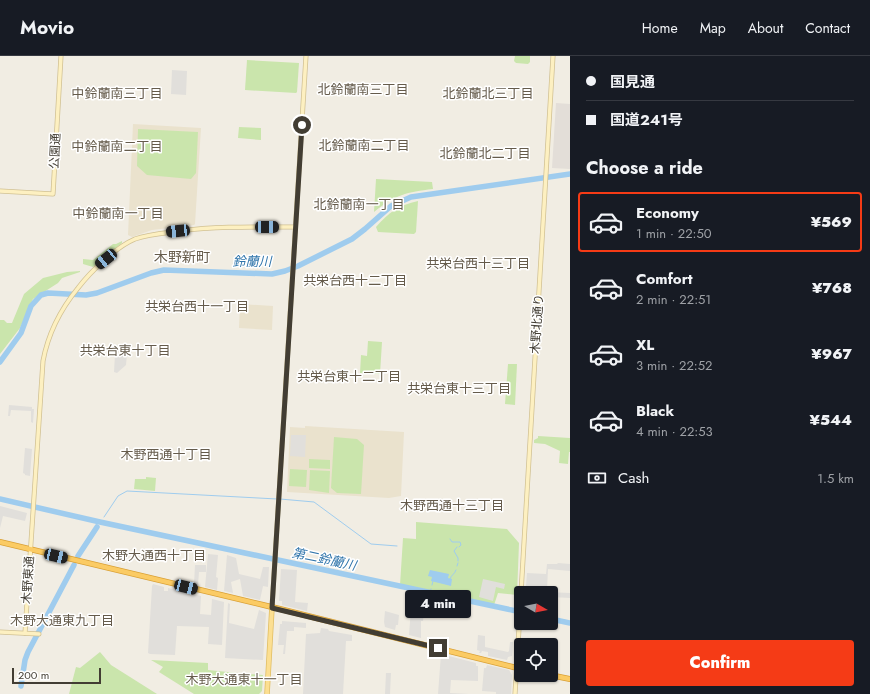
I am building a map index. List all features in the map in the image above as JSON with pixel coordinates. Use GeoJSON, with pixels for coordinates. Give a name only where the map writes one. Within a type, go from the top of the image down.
{"type":"FeatureCollection","features":[{"type":"Feature","properties":{"kind":"highway"},"geometry":{"type":"LineString","coordinates":[[0,542],[514,667]]}},
{"type":"Feature","properties":{"kind":"highway"},"geometry":{"type":"LineString","coordinates":[[558,677],[570,679]]}},
{"type":"Feature","properties":{"kind":"main road"},"geometry":{"type":"LineString","coordinates":[[267,694],[272,608]]}},
{"type":"Feature","properties":{"kind":"street","name":"公園通"},"geometry":{"type":"LineString","coordinates":[[0,191],[53,194],[61,56]]}},
{"type":"Feature","properties":{"kind":"street"},"geometry":{"type":"LineString","coordinates":[[272,608],[276,564],[306,56]]}},
{"type":"Feature","properties":{"kind":"street","name":"木野北通り"},"geometry":{"type":"LineString","coordinates":[[521,586],[553,56]]}},
{"type":"Feature","properties":{"kind":"street","name":"木野東通"},"geometry":{"type":"LineString","coordinates":[[25,633],[42,361],[45,348],[53,328],[70,298],[89,273],[106,259],[134,240],[144,236],[198,229],[228,227],[295,227]]}},
{"type":"Feature","properties":{"kind":"street"},"geometry":{"type":"LineString","coordinates":[[0,632],[38,634]]}},
{"type":"Feature","properties":{"kind":"street"},"geometry":{"type":"LineString","coordinates":[[515,694],[517,682]]}},
{"type":"Feature","properties":{"kind":"shaded area"},"geometry":{"type":"Polygon","coordinates":[[[172,70],[187,71],[186,95],[171,94],[172,70]]]}},
{"type":"Feature","properties":{"kind":"shaded area"},"geometry":{"type":"Polygon","coordinates":[[[556,103],[570,104],[570,169],[552,168],[556,103]]]}},
{"type":"Feature","properties":{"kind":"shaded area"},"geometry":{"type":"Polygon","coordinates":[[[133,124],[201,128],[194,225],[152,230],[132,237],[128,235],[133,124]]]}},
{"type":"Feature","properties":{"kind":"shaded area"},"geometry":{"type":"Polygon","coordinates":[[[240,304],[273,306],[272,330],[239,328],[240,304]]]}},
{"type":"Feature","properties":{"kind":"shaded area"},"geometry":{"type":"Polygon","coordinates":[[[115,354],[127,354],[126,365],[117,373],[114,372],[115,354]]]}},
{"type":"Feature","properties":{"kind":"shaded area"},"geometry":{"type":"Polygon","coordinates":[[[9,405],[32,407],[32,409],[34,409],[33,423],[31,422],[31,411],[11,410],[10,416],[8,416],[9,405]]]}},
{"type":"Feature","properties":{"kind":"shaded area"},"geometry":{"type":"Polygon","coordinates":[[[305,426],[404,432],[401,496],[389,498],[287,492],[290,427],[305,428],[305,426]]]}},
{"type":"Feature","properties":{"kind":"shaded area"},"geometry":{"type":"Polygon","coordinates":[[[291,435],[306,435],[305,457],[290,456],[291,435]]]}},
{"type":"Feature","properties":{"kind":"shaded area"},"geometry":{"type":"Polygon","coordinates":[[[25,448],[32,449],[30,476],[23,473],[25,448]]]}},
{"type":"Feature","properties":{"kind":"shaded area"},"geometry":{"type":"Polygon","coordinates":[[[0,506],[27,513],[25,521],[3,516],[0,528],[0,506]]]}},
{"type":"Feature","properties":{"kind":"shaded area"},"geometry":{"type":"Polygon","coordinates":[[[208,554],[218,555],[216,577],[218,578],[217,590],[205,587],[208,554]]]}},
{"type":"Feature","properties":{"kind":"shaded area"},"geometry":{"type":"Polygon","coordinates":[[[227,555],[236,558],[239,574],[260,579],[263,567],[269,567],[268,587],[263,586],[260,600],[243,596],[240,579],[231,582],[233,593],[224,591],[227,555]]]}},
{"type":"Feature","properties":{"kind":"shaded area"},"geometry":{"type":"Polygon","coordinates":[[[547,564],[570,564],[570,571],[548,569],[547,586],[526,586],[527,573],[546,574],[547,564]]]}},
{"type":"Feature","properties":{"kind":"shaded area"},"geometry":{"type":"Polygon","coordinates":[[[195,565],[206,565],[206,572],[199,572],[198,585],[194,584],[195,565]]]}},
{"type":"Feature","properties":{"kind":"shaded area"},"geometry":{"type":"Polygon","coordinates":[[[281,569],[297,570],[295,602],[308,603],[307,611],[282,605],[282,601],[279,601],[281,569]]]}},
{"type":"Feature","properties":{"kind":"shaded area"},"geometry":{"type":"Polygon","coordinates":[[[483,579],[505,584],[504,589],[496,587],[493,601],[479,597],[483,579]]]}},
{"type":"Feature","properties":{"kind":"shaded area"},"geometry":{"type":"Polygon","coordinates":[[[153,584],[164,587],[164,591],[168,591],[168,588],[201,596],[200,614],[211,615],[212,599],[224,602],[222,645],[208,644],[209,627],[177,626],[175,655],[148,653],[153,584]]]}},
{"type":"Feature","properties":{"kind":"shaded area"},"geometry":{"type":"Polygon","coordinates":[[[558,592],[570,593],[570,598],[558,597],[558,592]]]}},
{"type":"Feature","properties":{"kind":"shaded area"},"geometry":{"type":"Polygon","coordinates":[[[228,603],[230,604],[229,623],[254,629],[259,610],[266,613],[263,660],[225,658],[228,603]]]}},
{"type":"Feature","properties":{"kind":"shaded area"},"geometry":{"type":"Polygon","coordinates":[[[411,608],[424,611],[423,621],[421,621],[421,638],[409,635],[411,608]]]}},
{"type":"Feature","properties":{"kind":"shaded area"},"geometry":{"type":"Polygon","coordinates":[[[385,611],[399,615],[398,625],[396,625],[395,630],[385,627],[385,611]]]}},
{"type":"Feature","properties":{"kind":"shaded area"},"geometry":{"type":"Polygon","coordinates":[[[282,621],[306,623],[306,628],[294,627],[294,631],[287,631],[285,654],[283,654],[284,645],[278,645],[280,624],[282,624],[282,621]]]}},
{"type":"Feature","properties":{"kind":"shaded area"},"geometry":{"type":"Polygon","coordinates":[[[321,628],[352,635],[352,641],[346,641],[343,694],[303,694],[306,634],[320,633],[321,628]]]}},
{"type":"Feature","properties":{"kind":"shaded area"},"geometry":{"type":"Polygon","coordinates":[[[478,635],[485,636],[485,647],[508,652],[510,642],[513,642],[512,656],[508,657],[507,660],[488,656],[488,652],[482,651],[479,653],[480,651],[477,650],[478,635]]]}},
{"type":"Feature","properties":{"kind":"shaded area"},"geometry":{"type":"Polygon","coordinates":[[[441,654],[476,663],[476,666],[478,666],[478,681],[451,680],[450,693],[469,694],[438,694],[441,654]]]}},
{"type":"Feature","properties":{"kind":"shaded area"},"geometry":{"type":"Polygon","coordinates":[[[487,665],[509,670],[512,675],[511,694],[496,694],[496,692],[482,691],[484,668],[486,668],[487,665]]]}},
{"type":"Feature","properties":{"kind":"shaded area"},"geometry":{"type":"Polygon","coordinates":[[[386,673],[391,673],[390,694],[385,694],[386,673]]]}},
{"type":"Feature","properties":{"kind":"green space"},"geometry":{"type":"Polygon","coordinates":[[[515,56],[530,56],[530,62],[528,64],[516,63],[514,61],[515,56]]]}},
{"type":"Feature","properties":{"kind":"green space"},"geometry":{"type":"Polygon","coordinates":[[[247,60],[299,63],[297,92],[245,90],[247,60]]]}},
{"type":"Feature","properties":{"kind":"green space"},"geometry":{"type":"Polygon","coordinates":[[[239,127],[261,128],[261,140],[238,138],[239,127]]]}},
{"type":"Feature","properties":{"kind":"green space"},"geometry":{"type":"Polygon","coordinates":[[[138,129],[198,132],[196,173],[191,179],[147,175],[137,166],[138,129]]]}},
{"type":"Feature","properties":{"kind":"green space"},"geometry":{"type":"Polygon","coordinates":[[[376,179],[432,182],[433,189],[416,191],[402,195],[388,202],[374,212],[376,179]]]}},
{"type":"Feature","properties":{"kind":"green space"},"geometry":{"type":"Polygon","coordinates":[[[418,201],[416,232],[414,234],[378,232],[376,227],[390,213],[400,207],[418,201]]]}},
{"type":"Feature","properties":{"kind":"green space"},"geometry":{"type":"Polygon","coordinates":[[[122,241],[122,243],[93,267],[83,264],[83,259],[93,260],[113,244],[122,241]]]}},
{"type":"Feature","properties":{"kind":"green space"},"geometry":{"type":"Polygon","coordinates":[[[80,271],[62,278],[58,283],[33,299],[20,328],[0,354],[0,320],[4,320],[7,323],[12,323],[24,294],[43,278],[67,272],[80,271]]]}},
{"type":"Feature","properties":{"kind":"green space"},"geometry":{"type":"Polygon","coordinates":[[[368,341],[382,342],[380,374],[360,373],[361,355],[367,356],[368,341]]]}},
{"type":"Feature","properties":{"kind":"green space"},"geometry":{"type":"Polygon","coordinates":[[[508,364],[517,364],[515,405],[505,404],[508,364]]]}},
{"type":"Feature","properties":{"kind":"green space"},"geometry":{"type":"Polygon","coordinates":[[[538,436],[570,438],[568,464],[559,463],[560,451],[545,444],[534,443],[534,440],[538,438],[538,436]]]}},
{"type":"Feature","properties":{"kind":"green space"},"geometry":{"type":"Polygon","coordinates":[[[334,437],[357,439],[364,445],[361,494],[337,493],[331,488],[334,437]]]}},
{"type":"Feature","properties":{"kind":"green space"},"geometry":{"type":"Polygon","coordinates":[[[309,459],[330,460],[330,469],[309,468],[309,459]]]}},
{"type":"Feature","properties":{"kind":"green space"},"geometry":{"type":"Polygon","coordinates":[[[290,469],[307,470],[306,487],[289,486],[290,469]]]}},
{"type":"Feature","properties":{"kind":"green space"},"geometry":{"type":"Polygon","coordinates":[[[310,470],[330,471],[329,493],[309,490],[310,470]]]}},
{"type":"Feature","properties":{"kind":"green space"},"geometry":{"type":"Polygon","coordinates":[[[146,477],[156,478],[155,491],[134,489],[135,479],[146,479],[146,477]]]}},
{"type":"Feature","properties":{"kind":"green space"},"geometry":{"type":"Polygon","coordinates":[[[416,522],[507,529],[519,543],[517,586],[514,586],[514,595],[498,593],[494,605],[400,585],[403,538],[416,539],[416,522]]]}},
{"type":"Feature","properties":{"kind":"green space"},"geometry":{"type":"Polygon","coordinates":[[[100,652],[111,665],[157,694],[69,694],[76,667],[80,668],[100,652]]]}},
{"type":"Feature","properties":{"kind":"green space"},"geometry":{"type":"Polygon","coordinates":[[[151,660],[208,663],[208,670],[263,675],[262,691],[259,694],[194,694],[159,672],[163,667],[151,660]]]}},
{"type":"Feature","properties":{"kind":"water"},"geometry":{"type":"Polygon","coordinates":[[[430,570],[449,574],[448,578],[452,579],[451,586],[431,581],[432,577],[428,576],[430,570]]]}},
{"type":"Feature","properties":{"kind":"waterway","name":"鈴蘭川"},"geometry":{"type":"LineString","coordinates":[[0,362],[21,333],[31,306],[41,295],[48,293],[86,295],[97,293],[151,273],[164,270],[272,274],[298,266],[352,239],[391,206],[411,197],[570,174]]}},
{"type":"Feature","properties":{"kind":"waterway"},"geometry":{"type":"LineString","coordinates":[[104,517],[118,496],[127,491],[277,499]]}},
{"type":"Feature","properties":{"kind":"waterway","name":"第二鈴蘭川"},"geometry":{"type":"LineString","coordinates":[[0,499],[100,522],[514,611]]}},
{"type":"Feature","properties":{"kind":"waterway"},"geometry":{"type":"LineString","coordinates":[[280,499],[314,502],[371,544],[397,546]]}},
{"type":"Feature","properties":{"kind":"waterway","name":"第二鈴蘭川"},"geometry":{"type":"LineString","coordinates":[[78,556],[97,527]]}},
{"type":"Feature","properties":{"kind":"waterway"},"geometry":{"type":"LineString","coordinates":[[450,539],[452,542],[460,542],[461,545],[459,547]]}},
{"type":"Feature","properties":{"kind":"waterway"},"geometry":{"type":"LineString","coordinates":[[457,547],[454,551],[458,561]]}},
{"type":"Feature","properties":{"kind":"waterway","name":"第二鈴蘭川"},"geometry":{"type":"LineString","coordinates":[[21,686],[25,660],[28,652],[74,565]]}},
{"type":"Feature","properties":{"kind":"waterway"},"geometry":{"type":"LineString","coordinates":[[450,579],[456,570]]}},
{"type":"Feature","properties":{"kind":"waterway"},"geometry":{"type":"LineString","coordinates":[[432,585],[433,581]]}},
{"type":"Feature","properties":{"kind":"waterway","name":"第二鈴蘭川"},"geometry":{"type":"LineString","coordinates":[[430,593],[431,589]]}},
{"type":"Feature","properties":{"kind":"waterway","name":"第二鈴蘭川"},"geometry":{"type":"LineString","coordinates":[[558,620],[570,623]]}},
{"type":"Feature","properties":{"kind":"district","name":"北鈴蘭南三丁目"},"geometry":{"type":"Point","coordinates":[363,89]}},
{"type":"Feature","properties":{"kind":"district","name":"中鈴蘭南三丁目"},"geometry":{"type":"Point","coordinates":[117,93]}},
{"type":"Feature","properties":{"kind":"district","name":"北鈴蘭北三丁目"},"geometry":{"type":"Point","coordinates":[488,93]}},
{"type":"Feature","properties":{"kind":"district","name":"北鈴蘭南二丁目"},"geometry":{"type":"Point","coordinates":[364,145]}},
{"type":"Feature","properties":{"kind":"district","name":"中鈴蘭南二丁目"},"geometry":{"type":"Point","coordinates":[117,146]}},
{"type":"Feature","properties":{"kind":"district","name":"北鈴蘭北二丁目"},"geometry":{"type":"Point","coordinates":[485,153]}},
{"type":"Feature","properties":{"kind":"district","name":"北鈴蘭南一丁目"},"geometry":{"type":"Point","coordinates":[359,204]}},
{"type":"Feature","properties":{"kind":"district","name":"中鈴蘭南一丁目"},"geometry":{"type":"Point","coordinates":[118,213]}},
{"type":"Feature","properties":{"kind":"district","name":"木野新町"},"geometry":{"type":"Point","coordinates":[182,257]}},
{"type":"Feature","properties":{"kind":"district","name":"共栄台西十三丁目"},"geometry":{"type":"Point","coordinates":[478,263]}},
{"type":"Feature","properties":{"kind":"district","name":"共栄台西十二丁目"},"geometry":{"type":"Point","coordinates":[355,280]}},
{"type":"Feature","properties":{"kind":"district","name":"共栄台西十一丁目"},"geometry":{"type":"Point","coordinates":[197,306]}},
{"type":"Feature","properties":{"kind":"district","name":"共栄台東十丁目"},"geometry":{"type":"Point","coordinates":[125,350]}},
{"type":"Feature","properties":{"kind":"district","name":"共栄台東十二丁目"},"geometry":{"type":"Point","coordinates":[349,376]}},
{"type":"Feature","properties":{"kind":"district","name":"共栄台東十三丁目"},"geometry":{"type":"Point","coordinates":[459,388]}},
{"type":"Feature","properties":{"kind":"district","name":"木野西通十丁目"},"geometry":{"type":"Point","coordinates":[166,454]}},
{"type":"Feature","properties":{"kind":"district","name":"木野西通十三丁目"},"geometry":{"type":"Point","coordinates":[452,505]}},
{"type":"Feature","properties":{"kind":"district","name":"木野大通西十丁目"},"geometry":{"type":"Point","coordinates":[154,555]}},
{"type":"Feature","properties":{"kind":"district","name":"木野大通東九丁目"},"geometry":{"type":"Point","coordinates":[62,620]}},
{"type":"Feature","properties":{"kind":"district","name":"木野大通東十一丁目"},"geometry":{"type":"Point","coordinates":[244,679]}},
{"type":"Feature","properties":{"kind":"route"},"geometry":{"type":"LineString","coordinates":[[302,125],[288,338],[276,564],[272,608],[438,648]]}}]}
